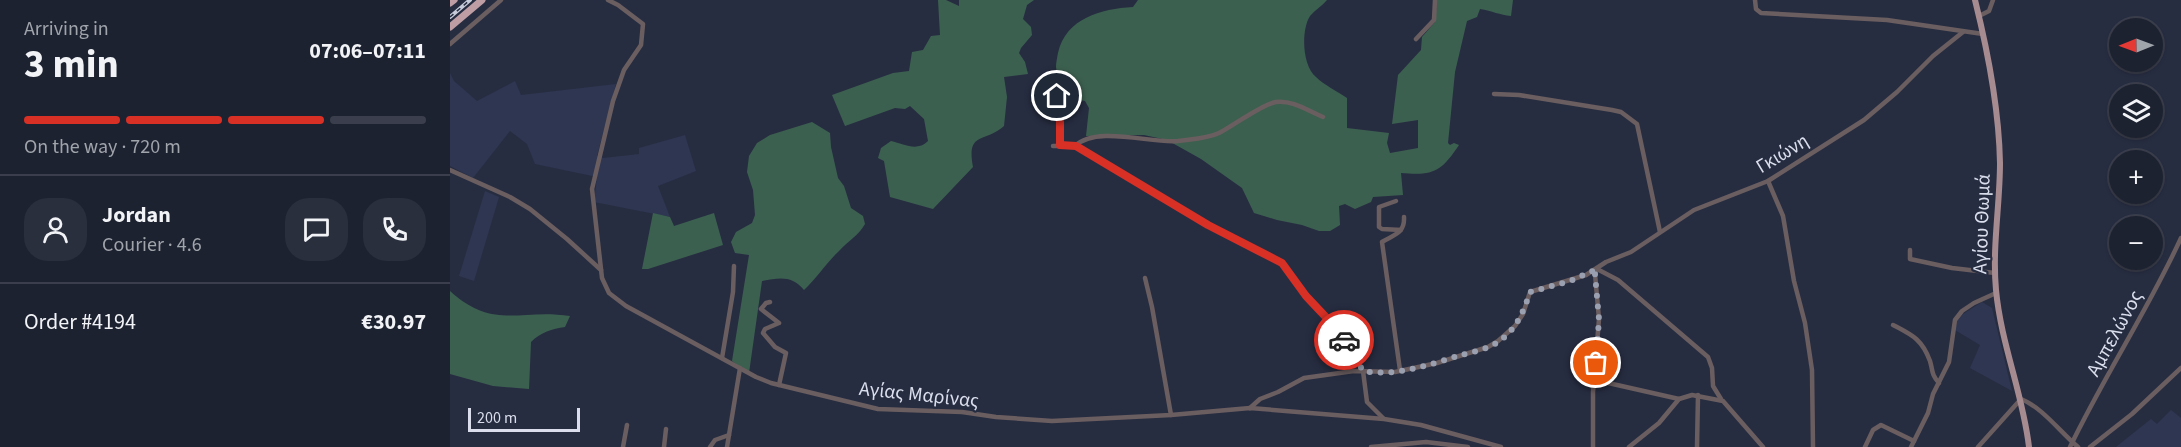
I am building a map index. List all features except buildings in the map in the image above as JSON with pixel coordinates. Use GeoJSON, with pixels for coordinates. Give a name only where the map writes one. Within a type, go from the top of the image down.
{"type":"FeatureCollection","features":[{"type":"Feature","properties":{"kind":"highway"},"geometry":{"type":"LineString","coordinates":[[450,3],[454,0]]}},
{"type":"Feature","properties":{"kind":"highway"},"geometry":{"type":"LineString","coordinates":[[450,27],[482,0]]}},
{"type":"Feature","properties":{"kind":"main road","name":"Αγίου Θωμά"},"geometry":{"type":"LineString","coordinates":[[1975,0],[1983,34],[1999,145],[1996,293],[2022,399],[2029,447]]}},
{"type":"Feature","properties":{"kind":"street"},"geometry":{"type":"LineString","coordinates":[[450,44],[501,0]]}},
{"type":"Feature","properties":{"kind":"street","name":"Αγίας Μαρίνας"},"geometry":{"type":"LineString","coordinates":[[608,0],[644,24],[641,45],[624,70],[613,101],[593,180],[592,201],[605,286],[617,299],[764,381],[857,405],[889,410],[955,411],[1052,422],[1250,408],[1384,419],[1421,425],[1501,447]]}},
{"type":"Feature","properties":{"kind":"street"},"geometry":{"type":"LineString","coordinates":[[1416,39],[1434,20],[1435,0]]}},
{"type":"Feature","properties":{"kind":"street"},"geometry":{"type":"LineString","coordinates":[[1755,0],[1758,12],[1887,20],[1983,34]]}},
{"type":"Feature","properties":{"kind":"street"},"geometry":{"type":"LineString","coordinates":[[1978,14],[1989,11],[1993,1]]}},
{"type":"Feature","properties":{"kind":"street","name":"Γκιώνη"},"geometry":{"type":"LineString","coordinates":[[1250,408],[1260,399],[1304,378],[1348,371],[1390,372],[1437,363],[1488,347],[1515,326],[1523,314],[1530,292],[1570,281],[1597,269],[1606,262],[1631,252],[1694,210],[1768,181],[1864,120],[1940,50],[1964,32]]}},
{"type":"Feature","properties":{"kind":"street"},"geometry":{"type":"LineString","coordinates":[[1494,94],[1526,96],[1612,110],[1621,112],[1637,124],[1660,232]]}},
{"type":"Feature","properties":{"kind":"street"},"geometry":{"type":"LineString","coordinates":[[1057,96],[1060,105],[1060,145]]}},
{"type":"Feature","properties":{"kind":"street"},"geometry":{"type":"LineString","coordinates":[[1076,146],[1082,140],[1092,138],[1128,137],[1175,141],[1206,138],[1231,127],[1274,102],[1298,106],[1323,117]]}},
{"type":"Feature","properties":{"kind":"street"},"geometry":{"type":"LineString","coordinates":[[1053,146],[1076,146],[1208,225],[1282,263],[1306,296],[1339,331],[1363,371],[1367,402],[1384,419]]}},
{"type":"Feature","properties":{"kind":"street"},"geometry":{"type":"LineString","coordinates":[[450,170],[510,197],[530,209],[601,270]]}},
{"type":"Feature","properties":{"kind":"street"},"geometry":{"type":"LineString","coordinates":[[1768,181],[1783,216],[1794,281],[1805,322],[1812,370],[1813,447]]}},
{"type":"Feature","properties":{"kind":"street"},"geometry":{"type":"LineString","coordinates":[[1396,201],[1378,207],[1379,226],[1382,229],[1401,230]]}},
{"type":"Feature","properties":{"kind":"street"},"geometry":{"type":"LineString","coordinates":[[1400,370],[1382,242],[1396,236],[1405,223],[1404,217]]}},
{"type":"Feature","properties":{"kind":"street","name":"Αμπελώνος"},"geometry":{"type":"LineString","coordinates":[[2071,445],[2085,415],[2163,276],[2181,238]]}},
{"type":"Feature","properties":{"kind":"street"},"geometry":{"type":"LineString","coordinates":[[1910,250],[1910,260],[1995,273]]}},
{"type":"Feature","properties":{"kind":"street"},"geometry":{"type":"LineString","coordinates":[[722,358],[733,292],[734,266]]}},
{"type":"Feature","properties":{"kind":"street"},"geometry":{"type":"LineString","coordinates":[[1593,447],[1593,392],[1599,319],[1595,274],[1597,269],[1618,280],[1708,357],[1712,368],[1713,387],[1762,447]]}},
{"type":"Feature","properties":{"kind":"street"},"geometry":{"type":"LineString","coordinates":[[1145,278],[1171,415]]}},
{"type":"Feature","properties":{"kind":"street"},"geometry":{"type":"LineString","coordinates":[[1911,447],[1928,413],[1933,394],[1951,355],[1955,320],[1962,311],[1974,303],[1996,293]]}},
{"type":"Feature","properties":{"kind":"street"},"geometry":{"type":"LineString","coordinates":[[770,302],[761,309],[777,319],[779,323],[765,329],[763,333],[775,347],[786,353],[779,385]]}},
{"type":"Feature","properties":{"kind":"street"},"geometry":{"type":"LineString","coordinates":[[1893,325],[1921,342],[1931,363],[1931,374],[1939,383]]}},
{"type":"Feature","properties":{"kind":"street"},"geometry":{"type":"LineString","coordinates":[[727,447],[740,368]]}},
{"type":"Feature","properties":{"kind":"street"},"geometry":{"type":"LineString","coordinates":[[2090,447],[2132,414],[2181,368]]}},
{"type":"Feature","properties":{"kind":"street"},"geometry":{"type":"LineString","coordinates":[[1595,380],[1679,399],[1692,395],[1721,399]]}},
{"type":"Feature","properties":{"kind":"street"},"geometry":{"type":"LineString","coordinates":[[1697,447],[1698,395]]}},
{"type":"Feature","properties":{"kind":"street"},"geometry":{"type":"LineString","coordinates":[[1629,447],[1659,423],[1679,399]]}},
{"type":"Feature","properties":{"kind":"street"},"geometry":{"type":"LineString","coordinates":[[1978,447],[2022,399],[2050,421],[2071,445],[2078,447]]}},
{"type":"Feature","properties":{"kind":"street"},"geometry":{"type":"LineString","coordinates":[[1865,447],[1873,430],[1881,425],[1914,441]]}},
{"type":"Feature","properties":{"kind":"street"},"geometry":{"type":"LineString","coordinates":[[623,447],[627,426]]}},
{"type":"Feature","properties":{"kind":"street"},"geometry":{"type":"LineString","coordinates":[[664,447],[666,429]]}},
{"type":"Feature","properties":{"kind":"street"},"geometry":{"type":"LineString","coordinates":[[710,447],[715,440],[729,435]]}},
{"type":"Feature","properties":{"kind":"street"},"geometry":{"type":"LineString","coordinates":[[1371,447],[1426,442],[1468,447]]}},
{"type":"Feature","properties":{"kind":"shaded area"},"geometry":{"type":"Polygon","coordinates":[[[450,73],[454,81],[477,101],[515,81],[521,95],[616,84],[597,156],[603,158],[639,154],[639,148],[685,135],[696,171],[658,186],[670,217],[594,202],[597,177],[535,164],[527,144],[510,131],[473,178],[450,166],[450,73]]]}},
{"type":"Feature","properties":{"kind":"shaded area"},"geometry":{"type":"Polygon","coordinates":[[[485,191],[499,197],[474,281],[459,276],[485,191]]]}},
{"type":"Feature","properties":{"kind":"shaded area"},"geometry":{"type":"Polygon","coordinates":[[[1982,302],[1992,308],[2012,391],[1970,368],[1980,345],[1955,330],[1957,321],[1963,314],[1982,302]]]}},
{"type":"Feature","properties":{"kind":"shaded area"},"geometry":{"type":"Polygon","coordinates":[[[2171,410],[2181,418],[2181,447],[2116,447],[2151,419],[2157,424],[2171,410]]]}},
{"type":"Feature","properties":{"kind":"green space"},"geometry":{"type":"Polygon","coordinates":[[[938,0],[946,0],[959,6],[959,0],[1034,0],[1027,5],[1023,19],[1031,27],[1032,35],[1019,53],[1025,62],[1028,74],[1004,77],[1007,97],[1004,126],[975,143],[972,148],[973,167],[933,209],[890,197],[884,161],[878,158],[881,148],[891,141],[915,147],[928,141],[924,119],[910,106],[905,109],[895,108],[845,126],[832,95],[893,73],[909,71],[912,52],[923,50],[931,36],[940,35],[938,0]]]}},
{"type":"Feature","properties":{"kind":"green space"},"geometry":{"type":"Polygon","coordinates":[[[1138,0],[1327,0],[1310,16],[1307,22],[1304,48],[1308,65],[1319,80],[1347,98],[1347,128],[1389,133],[1387,143],[1390,153],[1418,148],[1418,120],[1392,124],[1398,75],[1421,50],[1422,37],[1435,22],[1437,0],[1513,0],[1511,16],[1480,9],[1477,17],[1467,21],[1455,72],[1448,143],[1459,145],[1447,161],[1429,173],[1401,173],[1403,195],[1373,197],[1371,202],[1355,209],[1345,204],[1339,206],[1340,225],[1330,231],[1319,231],[1254,213],[1242,188],[1201,159],[1167,140],[1144,135],[1086,136],[1089,108],[1085,101],[1070,98],[1057,71],[1058,53],[1062,41],[1069,31],[1086,18],[1109,10],[1133,7],[1138,0]]]}},
{"type":"Feature","properties":{"kind":"green space"},"geometry":{"type":"Polygon","coordinates":[[[812,122],[830,133],[838,178],[844,186],[851,208],[863,216],[865,224],[804,290],[790,280],[762,281],[749,373],[732,361],[749,255],[735,253],[731,242],[736,232],[752,223],[755,215],[753,190],[747,172],[749,156],[757,143],[770,135],[812,122]]]}},
{"type":"Feature","properties":{"kind":"green space"},"geometry":{"type":"Polygon","coordinates":[[[653,213],[670,217],[674,226],[714,213],[723,245],[642,269],[653,213]]]}},
{"type":"Feature","properties":{"kind":"green space"},"geometry":{"type":"Polygon","coordinates":[[[450,291],[480,311],[494,314],[570,316],[565,327],[547,332],[531,342],[529,389],[493,386],[450,374],[450,291]]]}},
{"type":"Feature","properties":{"kind":"railway"},"geometry":{"type":"LineString","coordinates":[[450,17],[470,0]]}},
{"type":"Feature","properties":{"kind":"way so far"},"geometry":{"type":"LineString","coordinates":[[1344,340],[1363,371],[1395,372],[1437,363],[1488,347],[1498,341],[1515,326],[1523,314],[1530,292],[1570,281],[1597,269],[1595,274],[1599,319],[1596,363]]}},
{"type":"Feature","properties":{"kind":"route"},"geometry":{"type":"LineString","coordinates":[[1057,96],[1060,105],[1060,145],[1076,146],[1171,204],[1282,263],[1306,296],[1339,331],[1344,340]]}}]}
